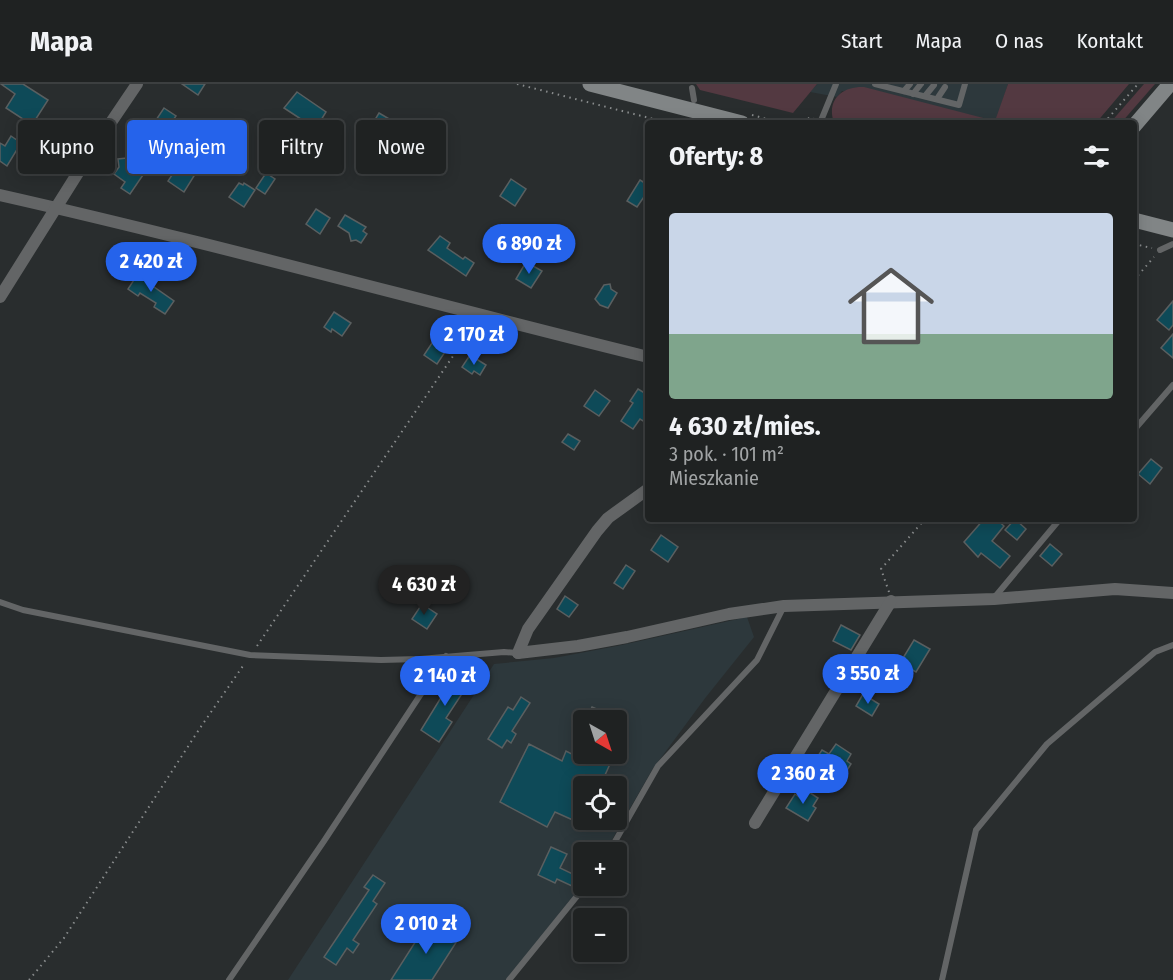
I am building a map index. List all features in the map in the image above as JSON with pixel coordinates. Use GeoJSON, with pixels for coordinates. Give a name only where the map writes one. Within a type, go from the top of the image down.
{"type":"FeatureCollection","features":[{"type":"Feature","properties":{"kind":"main road"},"geometry":{"type":"LineString","coordinates":[[590,84],[732,120]]}},
{"type":"Feature","properties":{"kind":"main road"},"geometry":{"type":"LineString","coordinates":[[1137,122],[1170,84]]}},
{"type":"Feature","properties":{"kind":"main road"},"geometry":{"type":"LineString","coordinates":[[1137,221],[1173,230]]}},
{"type":"Feature","properties":{"kind":"street"},"geometry":{"type":"LineString","coordinates":[[0,297],[91,152],[137,84]]}},
{"type":"Feature","properties":{"kind":"street"},"geometry":{"type":"LineString","coordinates":[[0,195],[114,221],[645,356]]}},
{"type":"Feature","properties":{"kind":"street"},"geometry":{"type":"LineString","coordinates":[[645,491],[609,518],[597,531],[528,629],[518,653],[578,646],[729,614],[784,606],[994,598],[1115,589],[1173,593]]}},
{"type":"Feature","properties":{"kind":"street"},"geometry":{"type":"LineString","coordinates":[[755,823],[891,601]]}},
{"type":"Feature","properties":{"kind":"lane"},"geometry":{"type":"LineString","coordinates":[[821,120],[836,84]]}},
{"type":"Feature","properties":{"kind":"lane"},"geometry":{"type":"LineString","coordinates":[[875,84],[959,105],[965,84]]}},
{"type":"Feature","properties":{"kind":"lane"},"geometry":{"type":"LineString","coordinates":[[904,91],[910,84]]}},
{"type":"Feature","properties":{"kind":"lane"},"geometry":{"type":"LineString","coordinates":[[913,94],[921,84]]}},
{"type":"Feature","properties":{"kind":"lane"},"geometry":{"type":"LineString","coordinates":[[925,96],[934,85]]}},
{"type":"Feature","properties":{"kind":"lane"},"geometry":{"type":"LineString","coordinates":[[936,99],[945,87]]}},
{"type":"Feature","properties":{"kind":"lane"},"geometry":{"type":"LineString","coordinates":[[692,88],[693,109]]}},
{"type":"Feature","properties":{"kind":"lane"},"geometry":{"type":"LineString","coordinates":[[1160,250],[1173,244]]}},
{"type":"Feature","properties":{"kind":"lane"},"geometry":{"type":"LineString","coordinates":[[1137,427],[1173,385]]}},
{"type":"Feature","properties":{"kind":"lane"},"geometry":{"type":"LineString","coordinates":[[994,598],[1057,522]]}},
{"type":"Feature","properties":{"kind":"lane"},"geometry":{"type":"LineString","coordinates":[[0,602],[23,610],[250,655],[381,660],[518,653]]}},
{"type":"Feature","properties":{"kind":"lane"},"geometry":{"type":"LineString","coordinates":[[615,842],[658,766],[757,660],[784,606]]}},
{"type":"Feature","properties":{"kind":"lane"},"geometry":{"type":"LineString","coordinates":[[942,980],[976,830],[1047,744],[1155,652],[1173,645]]}},
{"type":"Feature","properties":{"kind":"lane"},"geometry":{"type":"LineString","coordinates":[[229,980],[446,656]]}},
{"type":"Feature","properties":{"kind":"lane"},"geometry":{"type":"LineString","coordinates":[[509,980],[577,896]]}},
{"type":"Feature","properties":{"kind":"path"},"geometry":{"type":"LineString","coordinates":[[517,84],[657,120]]}},
{"type":"Feature","properties":{"kind":"path"},"geometry":{"type":"LineString","coordinates":[[1107,120],[1138,84]]}},
{"type":"Feature","properties":{"kind":"path"},"geometry":{"type":"LineString","coordinates":[[1137,245],[1160,250],[1137,277]]}},
{"type":"Feature","properties":{"kind":"path"},"geometry":{"type":"LineString","coordinates":[[29,980],[64,938],[211,711],[481,316]]}},
{"type":"Feature","properties":{"kind":"path"},"geometry":{"type":"LineString","coordinates":[[891,601],[881,569],[922,522]]}},
{"type":"Feature","properties":{"kind":"shaded area"},"geometry":{"type":"Polygon","coordinates":[[[696,84],[817,84],[793,113],[700,90],[696,84]]]}},
{"type":"Feature","properties":{"kind":"shaded area"},"geometry":{"type":"Polygon","coordinates":[[[817,84],[1008,84],[996,120],[842,91],[837,97],[810,92],[817,84]]]}},
{"type":"Feature","properties":{"kind":"shaded area"},"geometry":{"type":"Polygon","coordinates":[[[1008,84],[1129,84],[1099,120],[995,120],[1008,84]]]}},
{"type":"Feature","properties":{"kind":"shaded area"},"geometry":{"type":"Polygon","coordinates":[[[1144,84],[1155,84],[1124,120],[1113,120],[1144,84]]]}},
{"type":"Feature","properties":{"kind":"shaded area"},"geometry":{"type":"Polygon","coordinates":[[[864,87],[991,120],[833,120],[832,108],[838,96],[849,89],[864,87]]]}},
{"type":"Feature","properties":{"kind":"shaded area"},"geometry":{"type":"Polygon","coordinates":[[[747,617],[754,637],[652,770],[627,814],[627,776],[573,776],[573,830],[618,830],[611,842],[573,842],[573,896],[506,980],[288,980],[494,664],[554,658],[747,617]]]}},
{"type":"Feature","properties":{"kind":"building"},"geometry":{"type":"Polygon","coordinates":[[[1,84],[23,84],[48,100],[35,120],[24,120],[6,108],[15,94],[1,84]]]}},
{"type":"Feature","properties":{"kind":"building"},"geometry":{"type":"Polygon","coordinates":[[[182,84],[205,84],[198,95],[182,84]]]}},
{"type":"Feature","properties":{"kind":"building"},"geometry":{"type":"Polygon","coordinates":[[[297,92],[326,112],[321,120],[302,120],[284,108],[297,92]]]}},
{"type":"Feature","properties":{"kind":"building"},"geometry":{"type":"Polygon","coordinates":[[[164,108],[176,116],[173,120],[156,120],[164,108]]]}},
{"type":"Feature","properties":{"kind":"building"},"geometry":{"type":"Polygon","coordinates":[[[379,113],[391,120],[375,120],[379,113]]]}},
{"type":"Feature","properties":{"kind":"building"},"geometry":{"type":"Polygon","coordinates":[[[11,136],[18,141],[18,148],[7,166],[0,161],[0,143],[5,146],[11,136]]]}},
{"type":"Feature","properties":{"kind":"building"},"geometry":{"type":"Polygon","coordinates":[[[127,158],[127,174],[143,175],[130,194],[121,188],[125,182],[114,174],[119,167],[118,159],[127,158]]]}},
{"type":"Feature","properties":{"kind":"building"},"geometry":{"type":"Polygon","coordinates":[[[173,174],[194,176],[184,192],[168,181],[173,174]]]}},
{"type":"Feature","properties":{"kind":"building"},"geometry":{"type":"Polygon","coordinates":[[[265,174],[275,179],[265,194],[256,188],[265,174]]]}},
{"type":"Feature","properties":{"kind":"building"},"geometry":{"type":"Polygon","coordinates":[[[511,179],[526,189],[515,206],[500,196],[511,179]]]}},
{"type":"Feature","properties":{"kind":"building"},"geometry":{"type":"Polygon","coordinates":[[[640,180],[645,183],[645,195],[637,207],[627,201],[640,180]]]}},
{"type":"Feature","properties":{"kind":"building"},"geometry":{"type":"Polygon","coordinates":[[[239,183],[243,185],[244,183],[255,190],[244,207],[229,197],[239,183]]]}},
{"type":"Feature","properties":{"kind":"building"},"geometry":{"type":"Polygon","coordinates":[[[316,209],[330,218],[320,234],[306,224],[316,209]]]}},
{"type":"Feature","properties":{"kind":"building"},"geometry":{"type":"Polygon","coordinates":[[[345,215],[366,227],[363,231],[367,234],[361,243],[356,240],[351,241],[349,233],[338,226],[345,215]]]}},
{"type":"Feature","properties":{"kind":"building"},"geometry":{"type":"Polygon","coordinates":[[[440,236],[450,243],[447,248],[463,259],[465,257],[474,263],[466,276],[428,250],[440,236]]]}},
{"type":"Feature","properties":{"kind":"building"},"geometry":{"type":"Polygon","coordinates":[[[526,262],[542,271],[531,288],[516,279],[526,262]]]}},
{"type":"Feature","properties":{"kind":"building"},"geometry":{"type":"Polygon","coordinates":[[[139,272],[149,279],[147,282],[174,301],[165,314],[154,307],[156,303],[128,289],[139,272]]]}},
{"type":"Feature","properties":{"kind":"building"},"geometry":{"type":"Polygon","coordinates":[[[610,284],[611,289],[617,293],[608,308],[600,305],[595,299],[604,285],[610,284]]]}},
{"type":"Feature","properties":{"kind":"building"},"geometry":{"type":"Polygon","coordinates":[[[1173,301],[1173,325],[1169,330],[1157,320],[1173,301]]]}},
{"type":"Feature","properties":{"kind":"building"},"geometry":{"type":"Polygon","coordinates":[[[334,312],[351,323],[342,336],[324,327],[334,312]]]}},
{"type":"Feature","properties":{"kind":"building"},"geometry":{"type":"Polygon","coordinates":[[[1173,334],[1173,358],[1161,348],[1173,334]]]}},
{"type":"Feature","properties":{"kind":"building"},"geometry":{"type":"Polygon","coordinates":[[[434,340],[447,349],[437,364],[424,355],[434,340]]]}},
{"type":"Feature","properties":{"kind":"building"},"geometry":{"type":"Polygon","coordinates":[[[470,355],[486,365],[480,375],[474,371],[472,374],[462,367],[470,355]]]}},
{"type":"Feature","properties":{"kind":"building"},"geometry":{"type":"Polygon","coordinates":[[[638,389],[645,393],[645,422],[640,419],[633,429],[621,421],[633,403],[630,401],[638,389]]]}},
{"type":"Feature","properties":{"kind":"building"},"geometry":{"type":"Polygon","coordinates":[[[595,390],[610,401],[599,416],[584,406],[595,390]]]}},
{"type":"Feature","properties":{"kind":"building"},"geometry":{"type":"Polygon","coordinates":[[[568,434],[580,441],[574,450],[562,442],[568,434]]]}},
{"type":"Feature","properties":{"kind":"building"},"geometry":{"type":"Polygon","coordinates":[[[1151,459],[1162,468],[1150,484],[1138,474],[1151,459]]]}},
{"type":"Feature","properties":{"kind":"building"},"geometry":{"type":"Polygon","coordinates":[[[981,522],[999,522],[1004,526],[992,541],[1010,556],[1000,568],[981,553],[978,557],[964,542],[981,522]]]}},
{"type":"Feature","properties":{"kind":"building"},"geometry":{"type":"Polygon","coordinates":[[[1012,522],[1018,522],[1026,529],[1017,540],[1005,530],[1012,522]]]}},
{"type":"Feature","properties":{"kind":"building"},"geometry":{"type":"Polygon","coordinates":[[[661,535],[678,547],[668,562],[651,550],[661,535]]]}},
{"type":"Feature","properties":{"kind":"building"},"geometry":{"type":"Polygon","coordinates":[[[1050,544],[1062,554],[1052,566],[1040,556],[1050,544]]]}},
{"type":"Feature","properties":{"kind":"building"},"geometry":{"type":"Polygon","coordinates":[[[626,565],[635,571],[623,589],[614,583],[626,565]]]}},
{"type":"Feature","properties":{"kind":"building"},"geometry":{"type":"Polygon","coordinates":[[[565,596],[578,605],[569,617],[557,609],[565,596]]]}},
{"type":"Feature","properties":{"kind":"building"},"geometry":{"type":"Polygon","coordinates":[[[422,604],[437,614],[427,629],[412,619],[422,604]]]}},
{"type":"Feature","properties":{"kind":"building"},"geometry":{"type":"Polygon","coordinates":[[[841,625],[860,635],[851,650],[833,641],[841,625]]]}},
{"type":"Feature","properties":{"kind":"building"},"geometry":{"type":"Polygon","coordinates":[[[914,640],[930,649],[916,672],[900,663],[914,640]]]}},
{"type":"Feature","properties":{"kind":"building"},"geometry":{"type":"Polygon","coordinates":[[[460,672],[471,680],[446,718],[452,722],[439,742],[421,730],[442,696],[437,693],[447,677],[454,682],[460,672]]]}},
{"type":"Feature","properties":{"kind":"building"},"geometry":{"type":"Polygon","coordinates":[[[863,694],[879,704],[872,716],[856,706],[863,694]]]}},
{"type":"Feature","properties":{"kind":"building"},"geometry":{"type":"Polygon","coordinates":[[[521,697],[530,703],[512,731],[516,734],[511,743],[507,740],[502,748],[488,739],[508,707],[513,710],[521,697]]]}},
{"type":"Feature","properties":{"kind":"building"},"geometry":{"type":"Polygon","coordinates":[[[529,744],[562,761],[566,751],[573,755],[573,764],[610,764],[605,776],[573,776],[573,820],[555,812],[547,827],[500,802],[529,744]]]}},
{"type":"Feature","properties":{"kind":"building"},"geometry":{"type":"Polygon","coordinates":[[[836,744],[851,754],[847,761],[851,764],[841,780],[814,762],[822,750],[829,754],[836,744]]]}},
{"type":"Feature","properties":{"kind":"building"},"geometry":{"type":"Polygon","coordinates":[[[804,789],[818,798],[813,806],[816,808],[808,821],[786,808],[795,794],[799,797],[804,789]]]}},
{"type":"Feature","properties":{"kind":"building"},"geometry":{"type":"Polygon","coordinates":[[[551,847],[567,854],[560,868],[573,874],[573,884],[572,886],[557,879],[555,883],[538,875],[551,847]]]}},
{"type":"Feature","properties":{"kind":"building"},"geometry":{"type":"Polygon","coordinates":[[[373,875],[385,883],[373,901],[377,904],[353,940],[359,944],[353,953],[347,948],[336,965],[324,957],[369,890],[364,887],[373,875]]]}},
{"type":"Feature","properties":{"kind":"building"},"geometry":{"type":"Polygon","coordinates":[[[428,922],[457,941],[432,980],[391,980],[428,922]]]}}]}
